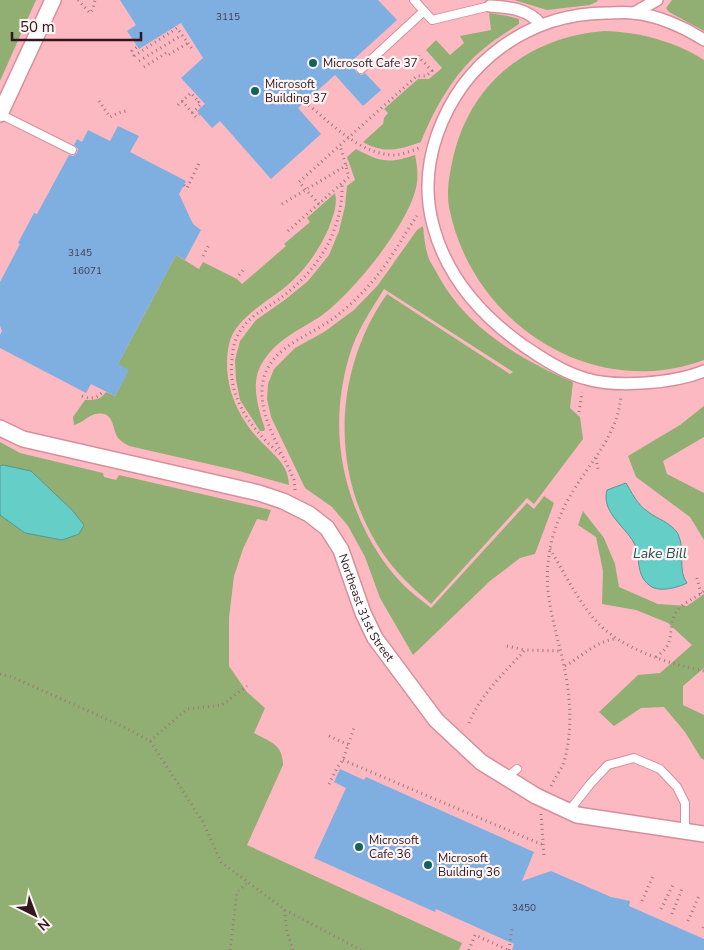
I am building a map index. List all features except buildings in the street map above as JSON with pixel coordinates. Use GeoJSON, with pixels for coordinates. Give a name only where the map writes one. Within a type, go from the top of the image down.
{"type":"FeatureCollection","features":[{"type":"Feature","properties":{"kind":"street"},"geometry":{"type":"LineString","coordinates":[[0,114],[53,0]]}},
{"type":"Feature","properties":{"kind":"street"},"geometry":{"type":"LineString","coordinates":[[634,13],[657,0]]}},
{"type":"Feature","properties":{"kind":"street"},"geometry":{"type":"LineString","coordinates":[[490,6],[508,7],[518,10],[536,18],[541,25]]}},
{"type":"Feature","properties":{"kind":"street"},"geometry":{"type":"LineString","coordinates":[[704,40],[688,30],[634,13],[594,13],[559,19],[541,25],[506,44],[469,76],[443,119],[434,145],[429,168],[428,188],[433,226],[445,258],[457,278],[487,317],[520,344],[549,362],[588,380],[622,383],[652,382],[676,379],[704,371]]}},
{"type":"Feature","properties":{"kind":"street","name":"Northeast 31st Street"},"geometry":{"type":"LineString","coordinates":[[0,428],[22,439],[269,495],[296,506],[327,528],[341,550],[369,627],[383,650],[436,720],[481,762],[512,773],[536,796],[577,815],[704,834]]}},
{"type":"Feature","properties":{"kind":"lane"},"geometry":{"type":"LineString","coordinates":[[414,0],[432,20],[490,6]]}},
{"type":"Feature","properties":{"kind":"lane"},"geometry":{"type":"LineString","coordinates":[[361,69],[424,11]]}},
{"type":"Feature","properties":{"kind":"lane"},"geometry":{"type":"LineString","coordinates":[[0,114],[72,150]]}},
{"type":"Feature","properties":{"kind":"lane"},"geometry":{"type":"LineString","coordinates":[[569,811],[608,765],[634,758],[660,769],[677,787],[685,803],[685,831]]}},
{"type":"Feature","properties":{"kind":"path"},"geometry":{"type":"LineString","coordinates":[[78,0],[90,13],[95,0]]}},
{"type":"Feature","properties":{"kind":"path"},"geometry":{"type":"LineString","coordinates":[[137,47],[132,50],[134,56],[177,28],[193,50]]}},
{"type":"Feature","properties":{"kind":"path"},"geometry":{"type":"LineString","coordinates":[[139,61],[182,35]]}},
{"type":"Feature","properties":{"kind":"path"},"geometry":{"type":"LineString","coordinates":[[144,67],[166,53],[168,55],[188,43]]}},
{"type":"Feature","properties":{"kind":"path"},"geometry":{"type":"LineString","coordinates":[[163,47],[166,53]]}},
{"type":"Feature","properties":{"kind":"path"},"geometry":{"type":"LineString","coordinates":[[319,204],[298,182],[417,76],[426,76],[432,71],[418,56]]}},
{"type":"Feature","properties":{"kind":"path"},"geometry":{"type":"LineString","coordinates":[[178,105],[191,93],[201,104],[192,113]]}},
{"type":"Feature","properties":{"kind":"path"},"geometry":{"type":"LineString","coordinates":[[99,101],[110,118],[118,113],[129,110]]}},
{"type":"Feature","properties":{"kind":"path"},"geometry":{"type":"LineString","coordinates":[[182,101],[196,117],[199,114]]}},
{"type":"Feature","properties":{"kind":"path"},"geometry":{"type":"LineString","coordinates":[[305,102],[349,137],[370,150],[389,154],[408,152],[434,145]]}},
{"type":"Feature","properties":{"kind":"path"},"geometry":{"type":"LineString","coordinates":[[288,231],[349,177],[340,145]]}},
{"type":"Feature","properties":{"kind":"path"},"geometry":{"type":"LineString","coordinates":[[184,185],[186,188],[199,163]]}},
{"type":"Feature","properties":{"kind":"path"},"geometry":{"type":"LineString","coordinates":[[282,204],[346,165]]}},
{"type":"Feature","properties":{"kind":"path"},"geometry":{"type":"LineString","coordinates":[[282,456],[262,438],[246,417],[238,402],[232,386],[231,363],[234,343],[243,327],[255,315],[305,277],[318,261],[330,241],[340,213],[342,184]]}},
{"type":"Feature","properties":{"kind":"path"},"geometry":{"type":"LineString","coordinates":[[295,492],[294,480],[268,425],[262,403],[262,387],[270,364],[283,350],[338,315],[351,303],[382,270],[416,217],[424,209],[430,209]]}},
{"type":"Feature","properties":{"kind":"path"},"geometry":{"type":"LineString","coordinates":[[203,256],[209,245]]}},
{"type":"Feature","properties":{"kind":"path"},"geometry":{"type":"LineString","coordinates":[[239,275],[245,268]]}},
{"type":"Feature","properties":{"kind":"path"},"geometry":{"type":"LineString","coordinates":[[579,412],[582,394],[588,380]]}},
{"type":"Feature","properties":{"kind":"path"},"geometry":{"type":"LineString","coordinates":[[551,786],[563,764],[569,734],[570,717],[564,666],[548,592],[547,579],[550,548],[559,517],[572,492],[596,458],[612,429],[620,406],[622,383]]}},
{"type":"Feature","properties":{"kind":"path"},"geometry":{"type":"LineString","coordinates":[[82,396],[96,397],[104,391]]}},
{"type":"Feature","properties":{"kind":"path"},"geometry":{"type":"LineString","coordinates":[[596,458],[598,469]]}},
{"type":"Feature","properties":{"kind":"path"},"geometry":{"type":"LineString","coordinates":[[550,548],[588,612],[606,631],[616,638],[656,657],[687,668],[704,671]]}},
{"type":"Feature","properties":{"kind":"path"},"geometry":{"type":"LineString","coordinates":[[656,657],[669,644],[673,618],[677,611],[685,603],[702,592],[697,578]]}},
{"type":"Feature","properties":{"kind":"path"},"geometry":{"type":"LineString","coordinates":[[564,666],[578,659],[593,646],[616,638]]}},
{"type":"Feature","properties":{"kind":"path"},"geometry":{"type":"LineString","coordinates":[[508,646],[525,650],[561,651]]}},
{"type":"Feature","properties":{"kind":"path"},"geometry":{"type":"LineString","coordinates":[[469,723],[473,714],[491,689],[525,650]]}},
{"type":"Feature","properties":{"kind":"path"},"geometry":{"type":"LineString","coordinates":[[0,674],[12,677],[122,726],[150,741],[203,822],[221,862],[284,910],[361,950]]}},
{"type":"Feature","properties":{"kind":"path"},"geometry":{"type":"LineString","coordinates":[[150,741],[187,709],[222,705],[247,686]]}},
{"type":"Feature","properties":{"kind":"path"},"geometry":{"type":"LineString","coordinates":[[329,784],[336,768],[343,760],[354,728]]}},
{"type":"Feature","properties":{"kind":"path"},"geometry":{"type":"LineString","coordinates":[[329,736],[349,745]]}},
{"type":"Feature","properties":{"kind":"path"},"geometry":{"type":"LineString","coordinates":[[343,760],[543,844]]}},
{"type":"Feature","properties":{"kind":"path"},"geometry":{"type":"LineString","coordinates":[[541,814],[544,856]]}},
{"type":"Feature","properties":{"kind":"path"},"geometry":{"type":"LineString","coordinates":[[642,901],[653,876]]}},
{"type":"Feature","properties":{"kind":"path"},"geometry":{"type":"LineString","coordinates":[[230,950],[237,892],[248,882]]}},
{"type":"Feature","properties":{"kind":"path"},"geometry":{"type":"LineString","coordinates":[[661,909],[672,885]]}},
{"type":"Feature","properties":{"kind":"path"},"geometry":{"type":"LineString","coordinates":[[672,914],[682,889]]}},
{"type":"Feature","properties":{"kind":"path"},"geometry":{"type":"LineString","coordinates":[[688,921],[699,896]]}},
{"type":"Feature","properties":{"kind":"path"},"geometry":{"type":"LineString","coordinates":[[284,910],[287,932],[293,950]]}},
{"type":"Feature","properties":{"kind":"path"},"geometry":{"type":"LineString","coordinates":[[469,950],[475,935],[509,950],[512,928]]}},
{"type":"Feature","properties":{"kind":"shaded area"},"geometry":{"type":"Polygon","coordinates":[[[0,0],[704,0],[704,950],[0,950],[0,0]]]}},
{"type":"Feature","properties":{"kind":"green space"},"geometry":{"type":"Polygon","coordinates":[[[0,0],[36,0],[0,81],[0,0]]]}},
{"type":"Feature","properties":{"kind":"green space"},"geometry":{"type":"Polygon","coordinates":[[[514,0],[598,1],[590,5],[547,10],[514,0]]]}},
{"type":"Feature","properties":{"kind":"green space"},"geometry":{"type":"Polygon","coordinates":[[[672,0],[704,0],[704,31],[669,12],[666,8],[672,0]]]}},
{"type":"Feature","properties":{"kind":"green space"},"geometry":{"type":"Polygon","coordinates":[[[489,13],[519,19],[519,24],[485,47],[462,70],[438,105],[421,142],[392,150],[378,148],[363,142],[383,124],[384,118],[388,113],[384,109],[418,79],[429,79],[442,68],[426,50],[436,40],[450,55],[464,43],[460,36],[491,30],[489,13]]]}},
{"type":"Feature","properties":{"kind":"green space"},"geometry":{"type":"Polygon","coordinates":[[[604,31],[630,33],[656,39],[693,53],[704,60],[704,360],[662,370],[620,370],[579,360],[542,342],[510,317],[482,285],[462,248],[449,207],[448,187],[454,154],[463,128],[475,105],[490,85],[508,67],[529,53],[552,42],[577,35],[604,31]]]}},
{"type":"Feature","properties":{"kind":"green space"},"geometry":{"type":"Polygon","coordinates":[[[356,149],[372,157],[385,160],[398,160],[415,155],[417,182],[413,198],[405,216],[393,235],[349,291],[321,316],[283,340],[264,360],[259,368],[256,385],[256,394],[265,429],[260,431],[240,400],[235,360],[240,341],[256,320],[308,281],[329,255],[339,231],[345,206],[347,186],[355,180],[347,157],[356,149]]]}},
{"type":"Feature","properties":{"kind":"green space"},"geometry":{"type":"Polygon","coordinates":[[[335,193],[335,208],[328,230],[313,257],[293,280],[247,316],[233,334],[229,344],[227,369],[236,405],[248,426],[282,463],[289,485],[239,471],[129,446],[119,439],[110,418],[106,415],[95,414],[74,425],[73,417],[85,400],[97,399],[106,392],[115,396],[128,371],[118,364],[176,255],[199,269],[203,262],[237,279],[242,284],[286,246],[284,244],[310,222],[307,218],[335,193]]]}},
{"type":"Feature","properties":{"kind":"green space"},"geometry":{"type":"Polygon","coordinates":[[[423,226],[426,249],[430,261],[464,312],[480,327],[515,353],[573,382],[570,408],[580,417],[583,439],[534,504],[527,498],[431,604],[400,575],[384,555],[366,524],[354,492],[347,458],[345,424],[348,390],[356,356],[369,324],[387,294],[510,374],[513,372],[384,289],[364,322],[349,357],[343,380],[339,425],[340,447],[349,491],[367,534],[388,568],[405,586],[431,608],[527,503],[534,509],[544,496],[554,503],[535,554],[520,558],[490,581],[413,655],[380,598],[365,557],[348,526],[332,507],[305,488],[271,417],[267,399],[268,384],[274,369],[295,348],[324,332],[354,310],[378,285],[417,230],[423,226]]]}},
{"type":"Feature","properties":{"kind":"green space"},"geometry":{"type":"Polygon","coordinates":[[[704,406],[704,437],[663,461],[667,474],[704,493],[704,540],[690,517],[636,477],[628,456],[680,425],[704,406]]]}},
{"type":"Feature","properties":{"kind":"green space"},"geometry":{"type":"Polygon","coordinates":[[[0,442],[20,453],[103,473],[104,477],[116,480],[119,475],[271,510],[267,521],[257,519],[243,549],[234,576],[229,618],[229,666],[247,692],[265,708],[254,733],[278,748],[281,752],[283,765],[247,845],[462,943],[459,950],[0,950],[0,442]]]}},
{"type":"Feature","properties":{"kind":"green space"},"geometry":{"type":"Polygon","coordinates":[[[583,511],[604,538],[615,564],[619,587],[658,604],[687,606],[704,594],[704,668],[683,686],[683,705],[704,715],[704,760],[685,732],[664,707],[641,708],[614,726],[599,712],[638,675],[660,673],[692,645],[668,623],[636,610],[602,604],[603,571],[596,537],[578,525],[583,511]]]}},
{"type":"Feature","properties":{"kind":"water"},"geometry":{"type":"Polygon","coordinates":[[[0,466],[31,471],[73,511],[84,525],[79,534],[62,540],[25,533],[0,515],[0,466]]]}},
{"type":"Feature","properties":{"kind":"water","name":"Lake Bill"},"geometry":{"type":"Polygon","coordinates":[[[626,483],[643,508],[668,524],[678,534],[681,547],[682,572],[687,583],[673,588],[657,589],[645,581],[640,570],[634,543],[614,518],[607,505],[607,490],[626,483]]]}},
{"type":"Feature","properties":{"kind":"place","name":"Microsoft Cafe 37"},"geometry":{"type":"Point","coordinates":[313,63]}},
{"type":"Feature","properties":{"kind":"place","name":"Microsoft Building 37"},"geometry":{"type":"Point","coordinates":[255,91]}},
{"type":"Feature","properties":{"kind":"place","name":"Microsoft Cafe 36"},"geometry":{"type":"Point","coordinates":[359,847]}},
{"type":"Feature","properties":{"kind":"place","name":"Microsoft Building 36"},"geometry":{"type":"Point","coordinates":[428,865]}}]}
